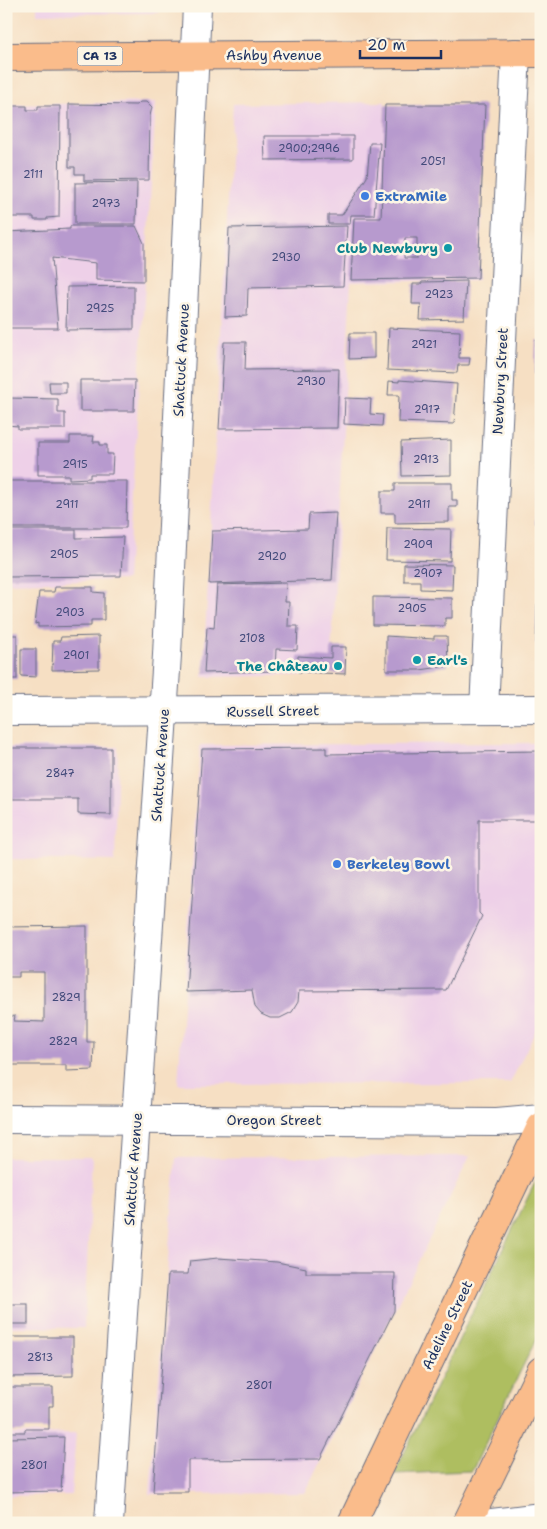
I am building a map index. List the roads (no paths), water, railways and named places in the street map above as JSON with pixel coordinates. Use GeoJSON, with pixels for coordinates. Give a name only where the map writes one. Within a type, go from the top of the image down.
{"type":"FeatureCollection","features":[{"type":"Feature","properties":{"kind":"main road","name":"Ashby Avenue"},"geometry":{"type":"LineString","coordinates":[[6,57],[529,53]]}},
{"type":"Feature","properties":{"kind":"main road","name":"Adeline Street"},"geometry":{"type":"LineString","coordinates":[[352,1523],[541,1127]]}},
{"type":"Feature","properties":{"kind":"main road"},"geometry":{"type":"LineString","coordinates":[[468,1523],[541,1372]]}},
{"type":"Feature","properties":{"kind":"street","name":"Shattuck Avenue"},"geometry":{"type":"LineString","coordinates":[[109,1523],[163,711],[197,6]]}},
{"type":"Feature","properties":{"kind":"street","name":"Newbury Street"},"geometry":{"type":"LineString","coordinates":[[484,709],[512,123],[529,53]]}},
{"type":"Feature","properties":{"kind":"street","name":"Russell Street"},"geometry":{"type":"LineString","coordinates":[[6,711],[541,709]]}},
{"type":"Feature","properties":{"kind":"street","name":"Oregon Street"},"geometry":{"type":"LineString","coordinates":[[6,1118],[498,1122],[541,1118]]}},
{"type":"Feature","properties":{"kind":"street"},"geometry":{"type":"LineString","coordinates":[[492,1523],[541,1517]]}},
{"type":"Feature","properties":{"kind":"place","name":"ExtraMile"},"geometry":{"type":"Point","coordinates":[365,196]}},
{"type":"Feature","properties":{"kind":"place","name":"Club Newbury"},"geometry":{"type":"Point","coordinates":[448,248]}},
{"type":"Feature","properties":{"kind":"place","name":"Earl's"},"geometry":{"type":"Point","coordinates":[417,660]}},
{"type":"Feature","properties":{"kind":"place","name":"The Château"},"geometry":{"type":"Point","coordinates":[338,666]}},
{"type":"Feature","properties":{"kind":"place","name":"Berkeley Bowl"},"geometry":{"type":"Point","coordinates":[337,864]}}]}
